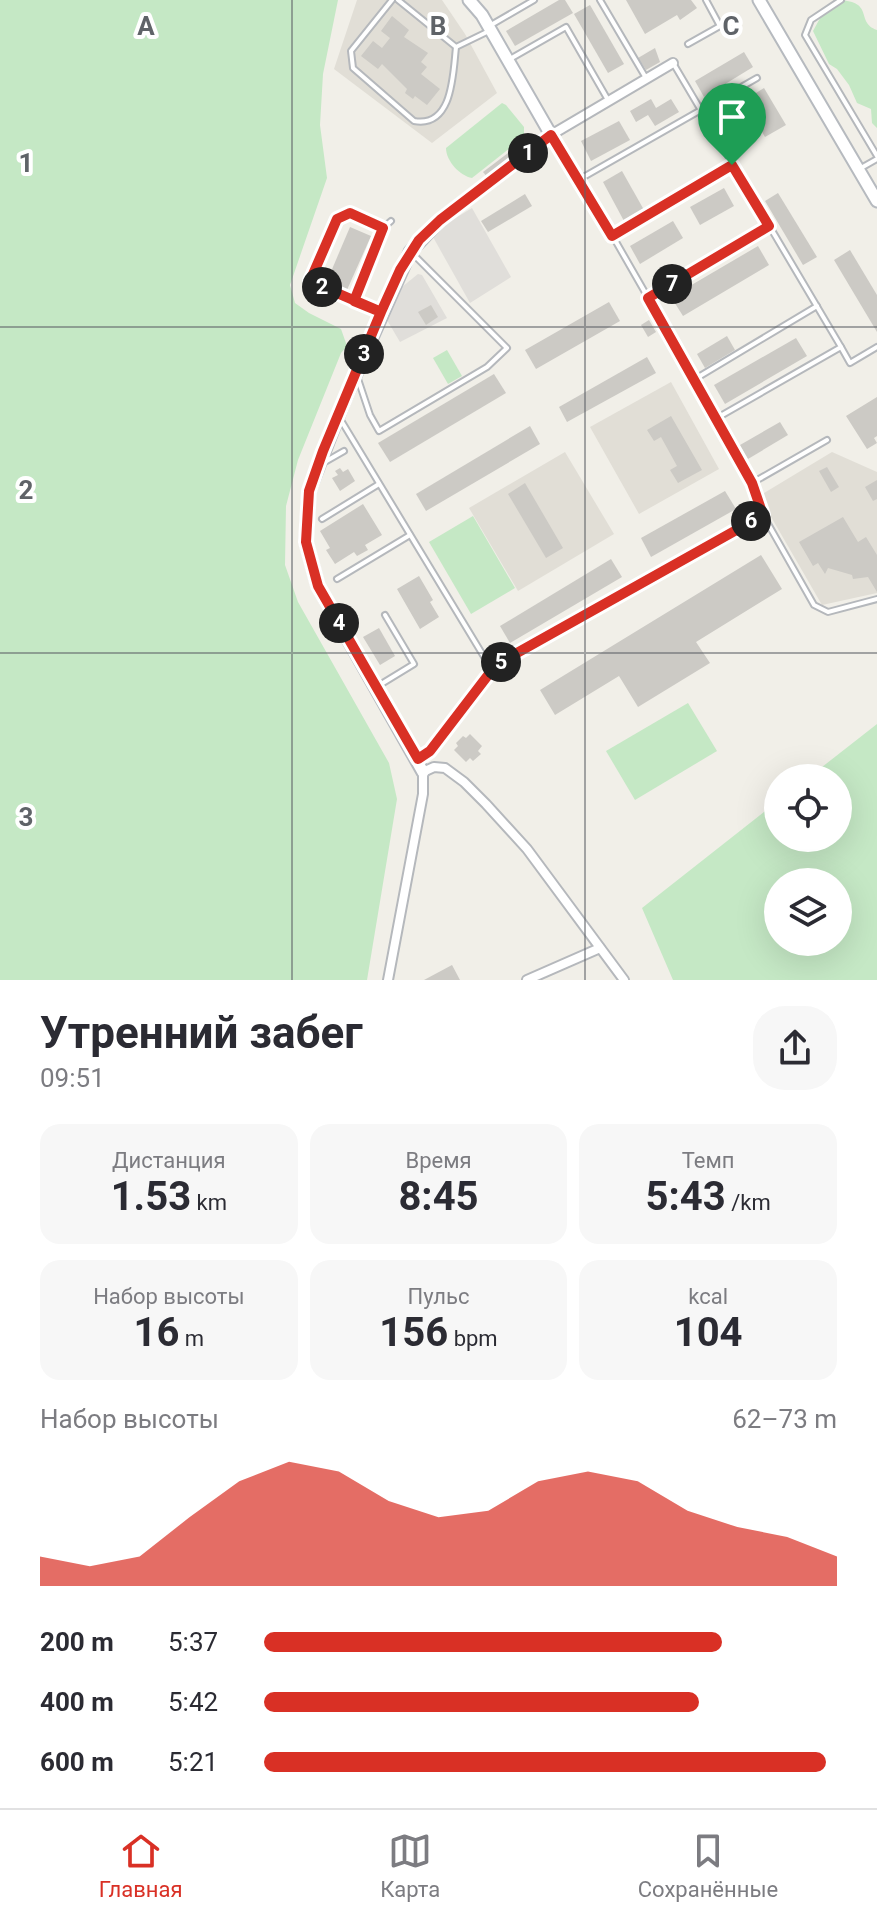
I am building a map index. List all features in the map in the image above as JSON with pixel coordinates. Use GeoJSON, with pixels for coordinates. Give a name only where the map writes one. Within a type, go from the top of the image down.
{"type":"FeatureCollection","features":[{"type":"Feature","properties":{"kind":"street"},"geometry":{"type":"LineString","coordinates":[[469,0],[490,28],[551,135]]}},
{"type":"Feature","properties":{"kind":"street"},"geometry":{"type":"LineString","coordinates":[[759,0],[877,201]]}},
{"type":"Feature","properties":{"kind":"street"},"geometry":{"type":"LineString","coordinates":[[388,980],[423,794],[423,772],[318,586],[306,542],[309,491],[381,312],[410,252],[440,220],[551,135],[673,63]]}},
{"type":"Feature","properties":{"kind":"street"},"geometry":{"type":"LineString","coordinates":[[423,772],[434,767],[445,768],[464,782],[527,849],[624,980]]}},
{"type":"Feature","properties":{"kind":"street"},"geometry":{"type":"LineString","coordinates":[[527,980],[600,948]]}},
{"type":"Feature","properties":{"kind":"lane"},"geometry":{"type":"LineString","coordinates":[[395,0],[456,47],[449,99],[433,120],[425,123],[414,121],[353,68],[351,51],[395,0]]}},
{"type":"Feature","properties":{"kind":"lane"},"geometry":{"type":"LineString","coordinates":[[456,47],[534,0]]}},
{"type":"Feature","properties":{"kind":"lane"},"geometry":{"type":"LineString","coordinates":[[600,0],[646,78]]}},
{"type":"Feature","properties":{"kind":"lane"},"geometry":{"type":"LineString","coordinates":[[688,44],[720,26],[706,0]]}},
{"type":"Feature","properties":{"kind":"lane"},"geometry":{"type":"LineString","coordinates":[[841,0],[811,20],[805,35],[877,158],[859,169]]}},
{"type":"Feature","properties":{"kind":"lane"},"geometry":{"type":"LineString","coordinates":[[508,60],[566,27],[608,100]]}},
{"type":"Feature","properties":{"kind":"lane"},"geometry":{"type":"LineString","coordinates":[[673,63],[850,363],[877,347]]}},
{"type":"Feature","properties":{"kind":"lane"},"geometry":{"type":"LineString","coordinates":[[580,179],[757,78]]}},
{"type":"Feature","properties":{"kind":"lane"},"geometry":{"type":"LineString","coordinates":[[551,135],[580,179],[717,418],[752,483],[763,515],[814,605],[828,612],[877,599]]}},
{"type":"Feature","properties":{"kind":"lane"},"geometry":{"type":"LineString","coordinates":[[612,236],[732,165]]}},
{"type":"Feature","properties":{"kind":"lane"},"geometry":{"type":"LineString","coordinates":[[381,312],[310,281],[337,219],[350,213],[383,228]]}},
{"type":"Feature","properties":{"kind":"lane"},"geometry":{"type":"LineString","coordinates":[[354,301],[383,228],[391,221]]}},
{"type":"Feature","properties":{"kind":"lane"},"geometry":{"type":"LineString","coordinates":[[648,298],[769,226]]}},
{"type":"Feature","properties":{"kind":"lane"},"geometry":{"type":"LineString","coordinates":[[356,372],[370,415],[379,431],[487,367],[507,348],[410,252]]}},
{"type":"Feature","properties":{"kind":"lane"},"geometry":{"type":"LineString","coordinates":[[695,379],[817,306]]}},
{"type":"Feature","properties":{"kind":"lane"},"geometry":{"type":"LineString","coordinates":[[717,418],[841,347]]}},
{"type":"Feature","properties":{"kind":"lane"},"geometry":{"type":"LineString","coordinates":[[338,415],[492,670]]}},
{"type":"Feature","properties":{"kind":"lane"},"geometry":{"type":"LineString","coordinates":[[752,483],[827,440]]}},
{"type":"Feature","properties":{"kind":"lane"},"geometry":{"type":"LineString","coordinates":[[317,466],[344,451]]}},
{"type":"Feature","properties":{"kind":"lane"},"geometry":{"type":"LineString","coordinates":[[322,519],[379,484]]}},
{"type":"Feature","properties":{"kind":"lane"},"geometry":{"type":"LineString","coordinates":[[418,759],[430,751],[492,670],[763,515]]}},
{"type":"Feature","properties":{"kind":"lane"},"geometry":{"type":"LineString","coordinates":[[337,579],[410,535]]}},
{"type":"Feature","properties":{"kind":"lane"},"geometry":{"type":"LineString","coordinates":[[376,687],[414,664],[385,615]]}},
{"type":"Feature","properties":{"kind":"shaded area"},"geometry":{"type":"Polygon","coordinates":[[[357,0],[442,0],[465,34],[497,93],[432,143],[334,69],[357,0]]]}},
{"type":"Feature","properties":{"kind":"shaded area"},"geometry":{"type":"Polygon","coordinates":[[[472,208],[511,277],[470,303],[433,237],[449,222],[472,208]]]}},
{"type":"Feature","properties":{"kind":"shaded area"},"geometry":{"type":"Polygon","coordinates":[[[418,274],[422,275],[447,318],[400,342],[387,320],[402,287],[418,274]]]}},
{"type":"Feature","properties":{"kind":"shaded area"},"geometry":{"type":"Polygon","coordinates":[[[671,382],[719,469],[639,514],[590,427],[671,382]]]}},
{"type":"Feature","properties":{"kind":"shaded area"},"geometry":{"type":"Polygon","coordinates":[[[565,452],[614,534],[518,591],[469,508],[565,452]]]}},
{"type":"Feature","properties":{"kind":"shaded area"},"geometry":{"type":"Polygon","coordinates":[[[832,452],[877,472],[877,593],[822,605],[759,496],[832,452]]]}},
{"type":"Feature","properties":{"kind":"green space"},"geometry":{"type":"Polygon","coordinates":[[[0,0],[338,0],[323,74],[320,125],[327,178],[290,285],[295,303],[341,329],[347,346],[341,353],[298,460],[286,506],[285,565],[298,602],[389,763],[397,799],[367,980],[0,980],[0,0]]]}},
{"type":"Feature","properties":{"kind":"green space"},"geometry":{"type":"Polygon","coordinates":[[[834,0],[856,4],[870,26],[877,30],[877,128],[872,123],[871,109],[857,103],[849,85],[829,64],[813,31],[825,9],[834,0]]]}},
{"type":"Feature","properties":{"kind":"green space"},"geometry":{"type":"Polygon","coordinates":[[[502,103],[524,127],[524,137],[472,178],[467,177],[451,163],[446,148],[502,103]]]}},
{"type":"Feature","properties":{"kind":"green space"},"geometry":{"type":"Polygon","coordinates":[[[447,350],[462,376],[448,384],[433,358],[447,350]]]}},
{"type":"Feature","properties":{"kind":"green space"},"geometry":{"type":"Polygon","coordinates":[[[473,516],[515,588],[471,614],[429,542],[473,516]]]}},
{"type":"Feature","properties":{"kind":"green space"},"geometry":{"type":"Polygon","coordinates":[[[688,703],[717,751],[635,800],[606,751],[688,703]]]}},
{"type":"Feature","properties":{"kind":"green space"},"geometry":{"type":"Polygon","coordinates":[[[877,724],[877,980],[673,980],[642,908],[764,812],[764,852],[852,852],[852,764],[826,764],[877,724]]]}},
{"type":"Feature","properties":{"kind":"building"},"geometry":{"type":"Polygon","coordinates":[[[559,0],[565,0],[573,13],[515,46],[506,31],[559,0]]]}},
{"type":"Feature","properties":{"kind":"building"},"geometry":{"type":"Polygon","coordinates":[[[626,0],[691,0],[697,8],[680,20],[677,15],[645,34],[626,0]]]}},
{"type":"Feature","properties":{"kind":"building"},"geometry":{"type":"Polygon","coordinates":[[[590,5],[624,64],[608,73],[574,14],[590,5]]]}},
{"type":"Feature","properties":{"kind":"building"},"geometry":{"type":"Polygon","coordinates":[[[392,16],[409,30],[404,37],[428,53],[421,62],[427,67],[421,74],[440,89],[427,105],[405,93],[407,89],[382,64],[378,69],[361,56],[373,41],[382,48],[390,38],[381,31],[392,16]]]}},
{"type":"Feature","properties":{"kind":"building"},"geometry":{"type":"Polygon","coordinates":[[[655,48],[660,62],[646,70],[638,58],[655,48]]]}},
{"type":"Feature","properties":{"kind":"building"},"geometry":{"type":"Polygon","coordinates":[[[744,52],[753,67],[704,97],[695,81],[744,52]]]}},
{"type":"Feature","properties":{"kind":"building"},"geometry":{"type":"Polygon","coordinates":[[[764,88],[786,125],[765,137],[743,101],[764,88]]]}},
{"type":"Feature","properties":{"kind":"building"},"geometry":{"type":"Polygon","coordinates":[[[651,99],[656,108],[671,99],[679,112],[655,126],[648,115],[636,122],[630,111],[651,99]]]}},
{"type":"Feature","properties":{"kind":"building"},"geometry":{"type":"Polygon","coordinates":[[[619,121],[630,140],[591,161],[581,141],[619,121]]]}},
{"type":"Feature","properties":{"kind":"building"},"geometry":{"type":"Polygon","coordinates":[[[516,147],[521,153],[488,178],[483,172],[516,147]]]}},
{"type":"Feature","properties":{"kind":"building"},"geometry":{"type":"Polygon","coordinates":[[[622,171],[644,210],[624,221],[603,182],[622,171]]]}},
{"type":"Feature","properties":{"kind":"building"},"geometry":{"type":"Polygon","coordinates":[[[724,188],[734,206],[700,225],[690,207],[724,188]]]}},
{"type":"Feature","properties":{"kind":"building"},"geometry":{"type":"Polygon","coordinates":[[[778,193],[817,257],[803,265],[765,201],[778,193]]]}},
{"type":"Feature","properties":{"kind":"building"},"geometry":{"type":"Polygon","coordinates":[[[525,194],[532,206],[488,232],[481,221],[525,194]]]}},
{"type":"Feature","properties":{"kind":"building"},"geometry":{"type":"Polygon","coordinates":[[[673,221],[683,238],[640,264],[630,246],[673,221]]]}},
{"type":"Feature","properties":{"kind":"building"},"geometry":{"type":"Polygon","coordinates":[[[350,227],[371,236],[347,290],[327,281],[350,227]]]}},
{"type":"Feature","properties":{"kind":"building"},"geometry":{"type":"Polygon","coordinates":[[[758,246],[769,265],[683,316],[671,297],[758,246]]]}},
{"type":"Feature","properties":{"kind":"building"},"geometry":{"type":"Polygon","coordinates":[[[850,250],[877,295],[877,332],[834,260],[850,250]]]}},
{"type":"Feature","properties":{"kind":"building"},"geometry":{"type":"Polygon","coordinates":[[[609,302],[620,321],[536,369],[525,350],[609,302]]]}},
{"type":"Feature","properties":{"kind":"building"},"geometry":{"type":"Polygon","coordinates":[[[431,305],[438,317],[426,325],[418,312],[431,305]]]}},
{"type":"Feature","properties":{"kind":"building"},"geometry":{"type":"Polygon","coordinates":[[[649,320],[656,332],[648,337],[641,325],[649,320]]]}},
{"type":"Feature","properties":{"kind":"building"},"geometry":{"type":"Polygon","coordinates":[[[727,336],[735,350],[705,368],[697,354],[727,336]]]}},
{"type":"Feature","properties":{"kind":"building"},"geometry":{"type":"Polygon","coordinates":[[[796,338],[807,356],[725,404],[714,385],[796,338]]]}},
{"type":"Feature","properties":{"kind":"building"},"geometry":{"type":"Polygon","coordinates":[[[647,357],[656,373],[567,422],[559,407],[647,357]]]}},
{"type":"Feature","properties":{"kind":"building"},"geometry":{"type":"Polygon","coordinates":[[[494,374],[506,393],[390,462],[378,443],[494,374]]]}},
{"type":"Feature","properties":{"kind":"building"},"geometry":{"type":"Polygon","coordinates":[[[877,397],[877,436],[874,438],[877,443],[867,449],[846,416],[877,397]]]}},
{"type":"Feature","properties":{"kind":"building"},"geometry":{"type":"Polygon","coordinates":[[[671,416],[702,470],[678,483],[670,470],[677,466],[661,437],[654,441],[647,430],[671,416]]]}},
{"type":"Feature","properties":{"kind":"building"},"geometry":{"type":"Polygon","coordinates":[[[780,422],[788,435],[748,459],[740,445],[780,422]]]}},
{"type":"Feature","properties":{"kind":"building"},"geometry":{"type":"Polygon","coordinates":[[[530,426],[540,444],[426,511],[416,494],[530,426]]]}},
{"type":"Feature","properties":{"kind":"building"},"geometry":{"type":"Polygon","coordinates":[[[827,467],[839,487],[831,492],[819,471],[827,467]]]}},
{"type":"Feature","properties":{"kind":"building"},"geometry":{"type":"Polygon","coordinates":[[[340,468],[343,472],[348,469],[355,481],[340,491],[332,478],[338,475],[335,471],[340,468]]]}},
{"type":"Feature","properties":{"kind":"building"},"geometry":{"type":"Polygon","coordinates":[[[877,480],[877,499],[873,501],[865,487],[877,480]]]}},
{"type":"Feature","properties":{"kind":"building"},"geometry":{"type":"Polygon","coordinates":[[[525,483],[563,548],[546,558],[508,494],[525,483]]]}},
{"type":"Feature","properties":{"kind":"building"},"geometry":{"type":"Polygon","coordinates":[[[725,491],[736,509],[651,557],[641,538],[725,491]]]}},
{"type":"Feature","properties":{"kind":"building"},"geometry":{"type":"Polygon","coordinates":[[[363,504],[382,535],[365,545],[368,550],[357,556],[354,552],[335,564],[326,550],[330,548],[320,531],[363,504]]]}},
{"type":"Feature","properties":{"kind":"building"},"geometry":{"type":"Polygon","coordinates":[[[843,517],[858,542],[866,537],[877,555],[877,592],[868,577],[853,579],[852,575],[828,568],[825,574],[818,563],[813,566],[799,542],[843,517]]]}},
{"type":"Feature","properties":{"kind":"building"},"geometry":{"type":"Polygon","coordinates":[[[761,555],[782,589],[696,642],[710,663],[638,707],[619,676],[555,715],[540,690],[761,555]]]}},
{"type":"Feature","properties":{"kind":"building"},"geometry":{"type":"Polygon","coordinates":[[[611,559],[622,577],[510,643],[500,626],[611,559]]]}},
{"type":"Feature","properties":{"kind":"building"},"geometry":{"type":"Polygon","coordinates":[[[419,576],[439,617],[420,629],[397,589],[419,576]]]}},
{"type":"Feature","properties":{"kind":"building"},"geometry":{"type":"Polygon","coordinates":[[[379,628],[395,656],[380,665],[363,637],[379,628]]]}},
{"type":"Feature","properties":{"kind":"building"},"geometry":{"type":"Polygon","coordinates":[[[470,734],[482,746],[478,751],[481,754],[473,761],[470,758],[466,762],[454,750],[463,736],[466,738],[470,734]]]}},
{"type":"Feature","properties":{"kind":"building"},"geometry":{"type":"Polygon","coordinates":[[[452,965],[460,980],[424,980],[452,965]]]}},
{"type":"Feature","properties":{"kind":"route"},"geometry":{"type":"LineString","coordinates":[[732,165],[612,236],[551,135],[440,220],[419,240],[400,270],[381,312],[370,307],[354,301],[310,281],[337,219],[350,213],[383,228],[354,301],[381,312],[309,491],[306,542],[318,586],[418,759],[430,751],[501,662],[763,515],[752,483],[648,298],[769,226],[732,165]]}}]}
